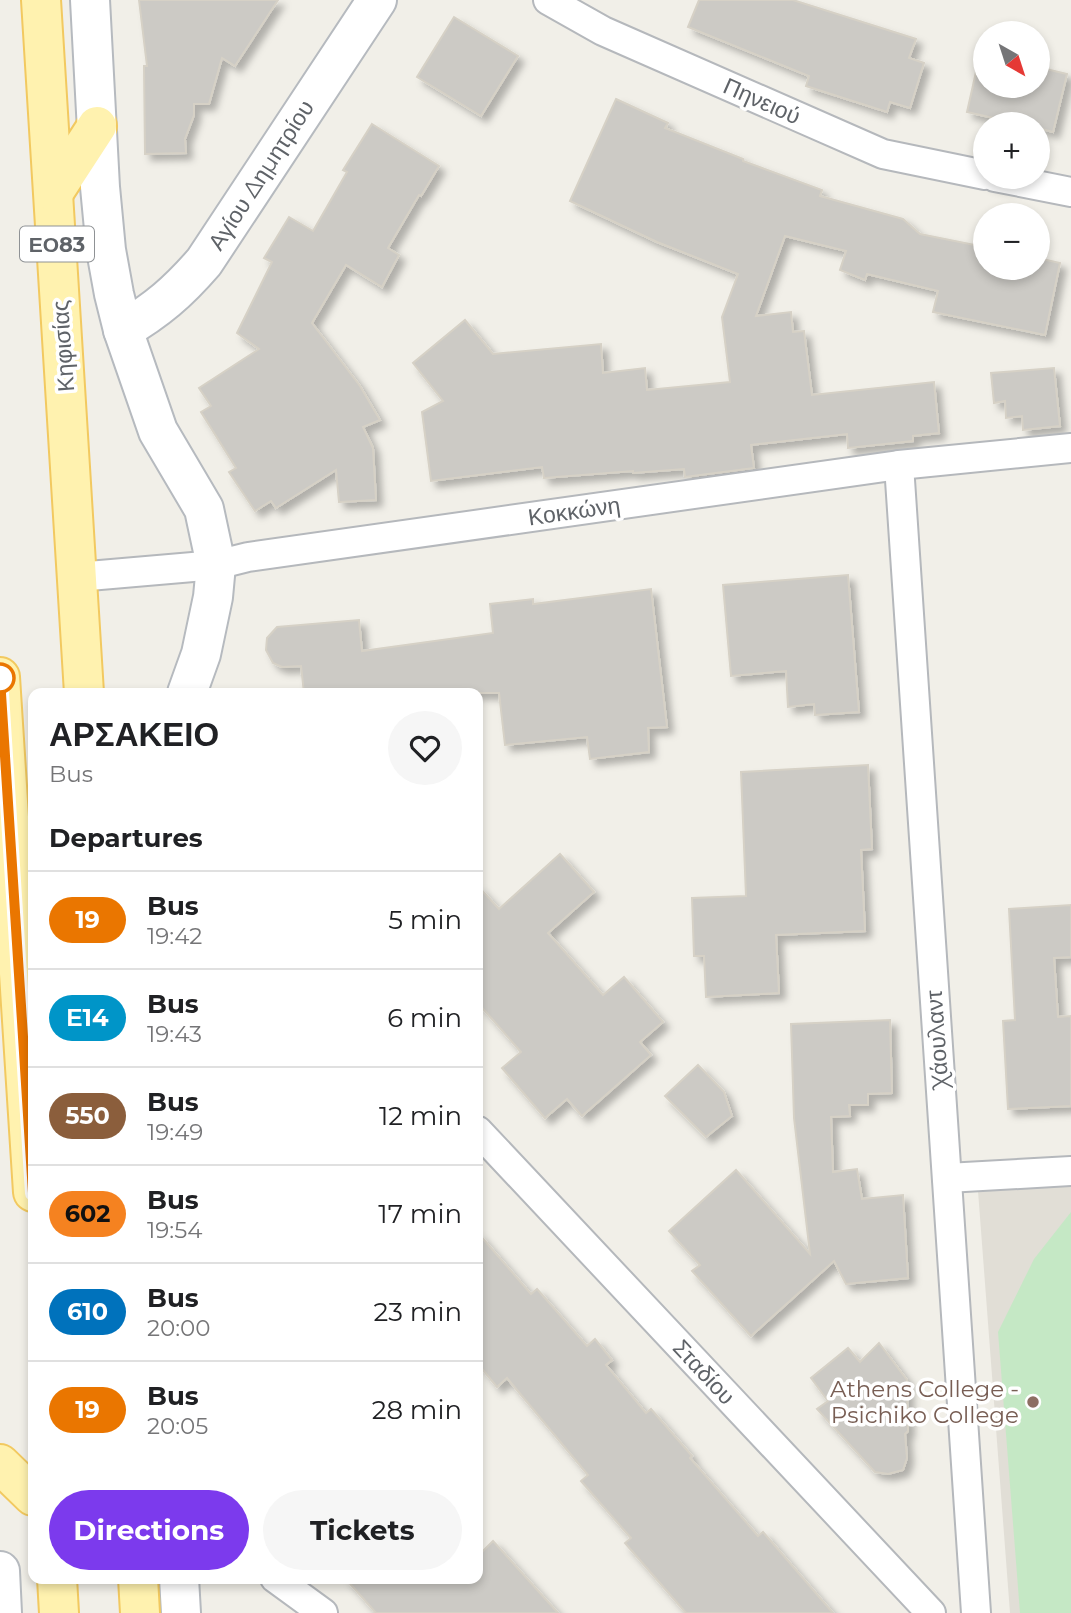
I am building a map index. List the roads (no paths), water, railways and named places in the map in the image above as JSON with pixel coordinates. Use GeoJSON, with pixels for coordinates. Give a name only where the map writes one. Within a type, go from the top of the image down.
{"type":"FeatureCollection","features":[{"type":"Feature","properties":{"kind":"main road","name":"Κηφισίας"},"geometry":{"type":"LineString","coordinates":[[41,0],[84,688]]}},
{"type":"Feature","properties":{"kind":"main road"},"geometry":{"type":"LineString","coordinates":[[54,192],[97,126]]}},
{"type":"Feature","properties":{"kind":"main road"},"geometry":{"type":"LineString","coordinates":[[0,677],[28,1114]]}},
{"type":"Feature","properties":{"kind":"main road"},"geometry":{"type":"LineString","coordinates":[[0,1464],[28,1491]]}},
{"type":"Feature","properties":{"kind":"main road"},"geometry":{"type":"LineString","coordinates":[[57,1584],[59,1613]]}},
{"type":"Feature","properties":{"kind":"main road"},"geometry":{"type":"LineString","coordinates":[[138,1584],[140,1613]]}},
{"type":"Feature","properties":{"kind":"street"},"geometry":{"type":"LineString","coordinates":[[90,0],[106,250],[124,330],[158,431],[204,509],[216,565],[213,597],[201,654],[189,688]]}},
{"type":"Feature","properties":{"kind":"street","name":"Αγίου Δημητρίου"},"geometry":{"type":"LineString","coordinates":[[124,330],[154,312],[180,290],[204,262],[377,0]]}},
{"type":"Feature","properties":{"kind":"street","name":"Πηνειού"},"geometry":{"type":"LineString","coordinates":[[548,0],[603,31],[883,154],[973,173]]}},
{"type":"Feature","properties":{"kind":"street"},"geometry":{"type":"LineString","coordinates":[[1050,188],[1071,192]]}},
{"type":"Feature","properties":{"kind":"street","name":"Κοκκώνη"},"geometry":{"type":"LineString","coordinates":[[77,577],[216,565],[248,557],[899,465],[1071,448]]}},
{"type":"Feature","properties":{"kind":"street","name":"Χάουλαντ"},"geometry":{"type":"LineString","coordinates":[[899,465],[976,1613]]}},
{"type":"Feature","properties":{"kind":"street","name":"Σταδίου"},"geometry":{"type":"LineString","coordinates":[[483,1136],[931,1613]]}},
{"type":"Feature","properties":{"kind":"street"},"geometry":{"type":"LineString","coordinates":[[947,1178],[1071,1171]]}},
{"type":"Feature","properties":{"kind":"street"},"geometry":{"type":"LineString","coordinates":[[0,1572],[2,1613]]}},
{"type":"Feature","properties":{"kind":"street"},"geometry":{"type":"LineString","coordinates":[[179,1584],[181,1613]]}},
{"type":"Feature","properties":{"kind":"street"},"geometry":{"type":"LineString","coordinates":[[283,1584],[323,1613]]}},
{"type":"Feature","properties":{"kind":"place","name":"Athens College - Psichiko College"},"geometry":{"type":"Point","coordinates":[1033,1402]}}]}
